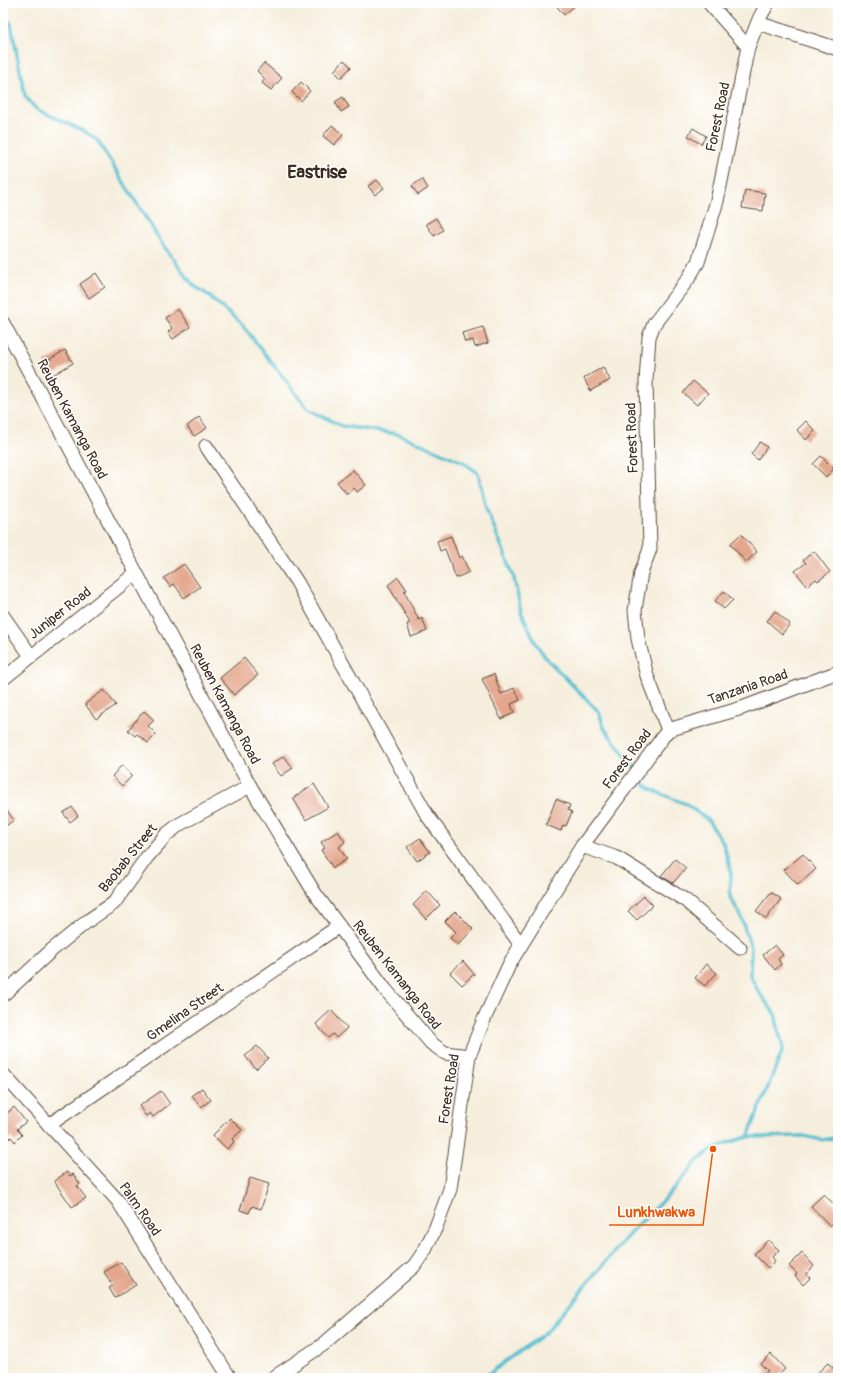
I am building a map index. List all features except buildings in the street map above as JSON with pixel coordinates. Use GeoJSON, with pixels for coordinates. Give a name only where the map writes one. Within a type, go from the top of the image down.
{"type":"FeatureCollection","features":[{"type":"Feature","properties":{"kind":"street"},"geometry":{"type":"LineString","coordinates":[[708,3],[748,47]]}},
{"type":"Feature","properties":{"kind":"street","name":"Forest Road"},"geometry":{"type":"LineString","coordinates":[[274,1378],[324,1344],[414,1266],[425,1250],[436,1227],[450,1189],[469,1056],[510,963],[582,846],[668,730],[646,676],[638,639],[635,610],[641,573],[650,549],[646,381],[648,346],[654,324],[688,279],[698,262],[717,201],[748,47],[768,3]]}},
{"type":"Feature","properties":{"kind":"street"},"geometry":{"type":"LineString","coordinates":[[758,23],[838,49]]}},
{"type":"Feature","properties":{"kind":"street","name":"Reuben Kamanga Road"},"geometry":{"type":"LineString","coordinates":[[3,323],[250,786],[314,892],[385,989],[431,1043],[445,1052],[469,1056]]}},
{"type":"Feature","properties":{"kind":"street"},"geometry":{"type":"LineString","coordinates":[[206,446],[297,582],[427,815],[521,945]]}},
{"type":"Feature","properties":{"kind":"street","name":"Juniper Road"},"geometry":{"type":"LineString","coordinates":[[3,679],[136,573]]}},
{"type":"Feature","properties":{"kind":"street"},"geometry":{"type":"LineString","coordinates":[[3,616],[31,656]]}},
{"type":"Feature","properties":{"kind":"street","name":"Tanzania Road"},"geometry":{"type":"LineString","coordinates":[[668,730],[742,708],[838,672]]}},
{"type":"Feature","properties":{"kind":"street","name":"Baobab Street"},"geometry":{"type":"LineString","coordinates":[[3,995],[53,949],[114,903],[147,858],[167,834],[180,824],[250,786]]}},
{"type":"Feature","properties":{"kind":"street"},"geometry":{"type":"LineString","coordinates":[[582,846],[617,858],[685,900],[740,948]]}},
{"type":"Feature","properties":{"kind":"street","name":"Gmelina Street"},"geometry":{"type":"LineString","coordinates":[[49,1125],[338,926]]}},
{"type":"Feature","properties":{"kind":"street","name":"Palm Road"},"geometry":{"type":"LineString","coordinates":[[3,1074],[118,1200],[230,1378]]}},
{"type":"Feature","properties":{"kind":"waterway"},"geometry":{"type":"LineString","coordinates":[[3,15],[11,24],[25,96],[36,109],[84,131],[97,140],[165,248],[193,285],[208,295],[243,326],[308,409],[342,426],[398,434],[463,462],[478,473],[486,508],[513,574],[521,611],[536,644],[546,658],[599,712],[604,728],[636,770]]}},
{"type":"Feature","properties":{"kind":"waterway"},"geometry":{"type":"LineString","coordinates":[[638,776],[645,785],[652,790],[686,804],[708,820],[723,843],[731,870],[730,897],[740,914],[751,948],[750,975],[758,991],[775,1014],[783,1049],[748,1137]]}},
{"type":"Feature","properties":{"kind":"waterway"},"geometry":{"type":"LineString","coordinates":[[483,1378],[545,1333],[632,1231],[674,1189],[698,1160],[713,1149],[748,1137],[804,1136],[822,1140],[838,1137]]}},
{"type":"Feature","properties":{"kind":"place","name":"Lunkhwakwa"},"geometry":{"type":"Point","coordinates":[713,1149]}},
{"type":"Feature","properties":{"kind":"district","name":"Eastrise"},"geometry":{"type":"Point","coordinates":[317,172]}}]}
